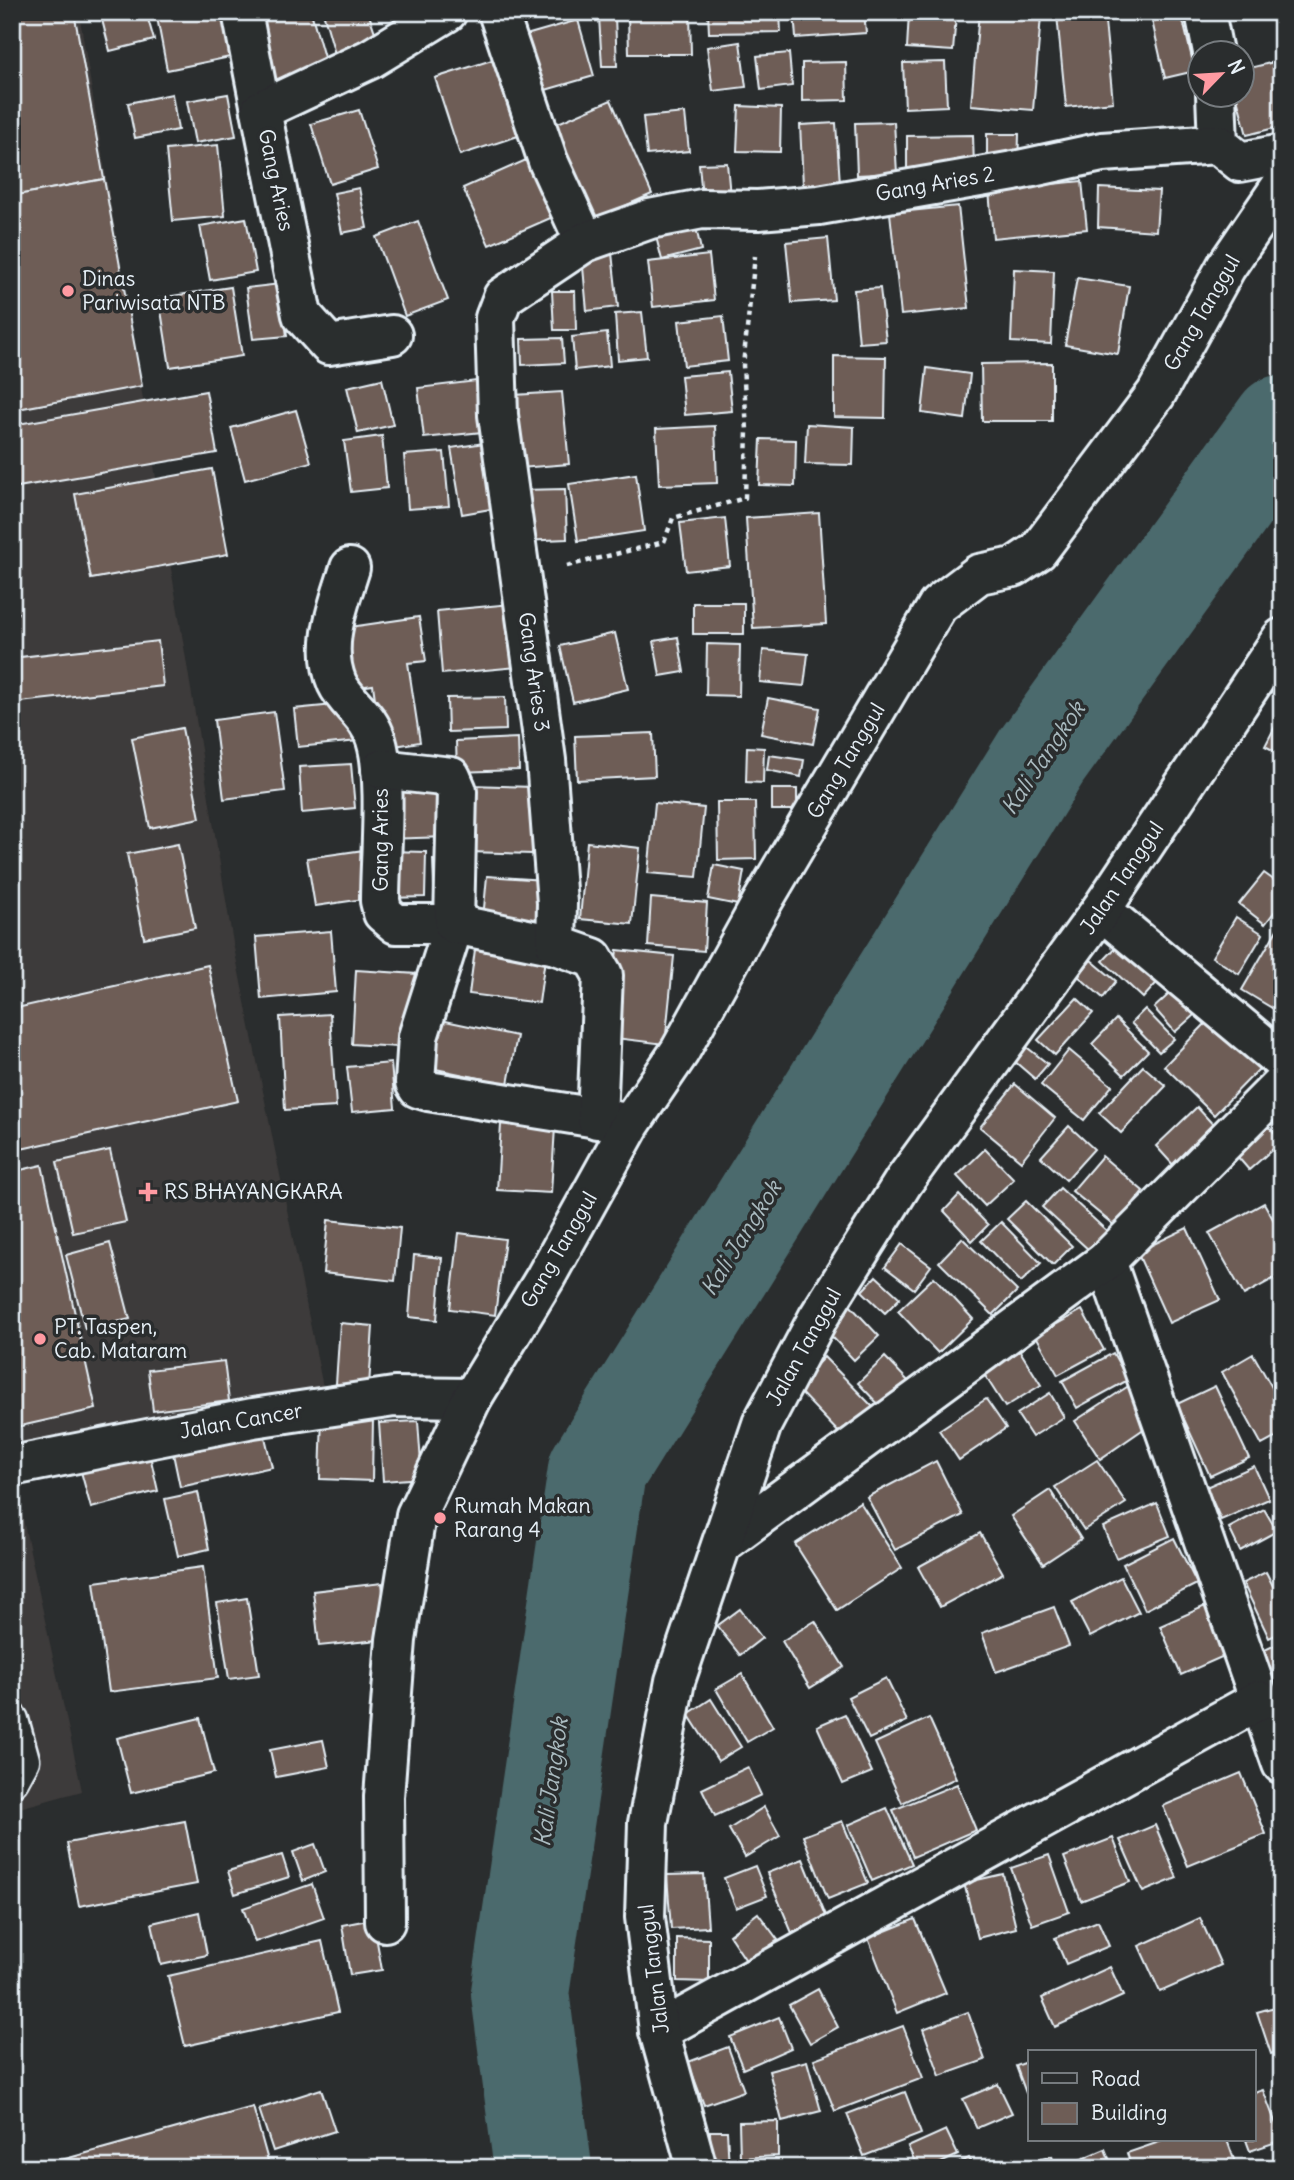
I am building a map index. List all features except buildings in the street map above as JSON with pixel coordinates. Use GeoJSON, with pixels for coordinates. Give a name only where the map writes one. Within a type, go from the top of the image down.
{"type":"FeatureCollection","features":[{"type":"Feature","properties":{"kind":"street"},"geometry":{"type":"LineString","coordinates":[[242,12],[261,110]]}},
{"type":"Feature","properties":{"kind":"street","name":"Gang Aries"},"geometry":{"type":"LineString","coordinates":[[392,335],[329,345],[302,315],[261,110],[370,59],[447,12]]}},
{"type":"Feature","properties":{"kind":"street"},"geometry":{"type":"LineString","coordinates":[[498,12],[548,161],[585,242]]}},
{"type":"Feature","properties":{"kind":"street"},"geometry":{"type":"LineString","coordinates":[[1205,12],[1210,38]]}},
{"type":"Feature","properties":{"kind":"street"},"geometry":{"type":"LineString","coordinates":[[1219,108],[1229,153]]}},
{"type":"Feature","properties":{"kind":"street","name":"Gang Aries 2"},"geometry":{"type":"LineString","coordinates":[[585,242],[663,216],[702,209],[758,210],[819,205],[1014,171],[1102,152],[1229,153],[1280,165]]}},
{"type":"Feature","properties":{"kind":"street","name":"Gang Tanggul"},"geometry":{"type":"LineString","coordinates":[[385,1923],[384,1797],[396,1640],[416,1515],[472,1398],[545,1278],[614,1121],[680,1051],[761,904],[938,605],[979,574],[1014,567],[1038,551],[1156,394],[1280,165]]}},
{"type":"Feature","properties":{"kind":"street","name":"Gang Aries 3"},"geometry":{"type":"LineString","coordinates":[[556,945],[557,903],[546,760],[498,415],[495,318],[503,297],[585,242]]}},
{"type":"Feature","properties":{"kind":"street","name":"Gang Aries"},"geometry":{"type":"LineString","coordinates":[[350,568],[331,629],[332,658],[337,684],[365,715],[376,740],[381,769],[380,901],[383,913],[396,924],[454,924],[556,945]]}},
{"type":"Feature","properties":{"kind":"street","name":"Jalan Tanggul"},"geometry":{"type":"LineString","coordinates":[[697,2168],[659,2031],[645,1917],[648,1823],[675,1681],[762,1424],[818,1318],[904,1181],[1101,910],[1282,638]]}},
{"type":"Feature","properties":{"kind":"street"},"geometry":{"type":"LineString","coordinates":[[381,769],[442,775],[451,778],[457,791],[454,924],[418,1037],[413,1076],[418,1088],[614,1121],[603,975],[593,958],[556,945]]}},
{"type":"Feature","properties":{"kind":"street"},"geometry":{"type":"LineString","coordinates":[[1101,910],[1282,1061]]}},
{"type":"Feature","properties":{"kind":"street"},"geometry":{"type":"LineString","coordinates":[[724,1542],[1106,1261],[1282,1084]]}},
{"type":"Feature","properties":{"kind":"street"},"geometry":{"type":"LineString","coordinates":[[1106,1261],[1282,1764]]}},
{"type":"Feature","properties":{"kind":"street","name":"Jalan Cancer"},"geometry":{"type":"LineString","coordinates":[[12,1466],[253,1418],[394,1397],[472,1398]]}},
{"type":"Feature","properties":{"kind":"street"},"geometry":{"type":"LineString","coordinates":[[659,2031],[1259,1700]]}},
{"type":"Feature","properties":{"kind":"lane"},"geometry":{"type":"LineString","coordinates":[[12,1720],[23,1760],[12,1780]]}},
{"type":"Feature","properties":{"kind":"path"},"geometry":{"type":"LineString","coordinates":[[521,578],[664,542],[673,518],[745,498],[747,430],[743,365],[758,210]]}},
{"type":"Feature","properties":{"kind":"path"},"geometry":{"type":"LineString","coordinates":[[12,592],[17,611],[12,627]]}},
{"type":"Feature","properties":{"kind":"shaded area"},"geometry":{"type":"Polygon","coordinates":[[[79,13],[233,943],[325,1397],[12,1460],[12,29],[79,13]]]}},
{"type":"Feature","properties":{"kind":"shaded area"},"geometry":{"type":"Polygon","coordinates":[[[18,1496],[82,1791],[12,1810],[12,1498],[18,1496]]]}},
{"type":"Feature","properties":{"kind":"waterway","name":"Kali Jangkok"},"geometry":{"type":"LineString","coordinates":[[543,2168],[520,1993],[597,1470],[1042,756],[1282,424]]}},
{"type":"Feature","properties":{"kind":"place","name":"Dinas Pariwisata NTB"},"geometry":{"type":"Point","coordinates":[68,291]}},
{"type":"Feature","properties":{"kind":"place","name":"RS BHAYANGKARA"},"geometry":{"type":"Point","coordinates":[148,1192]}},
{"type":"Feature","properties":{"kind":"place","name":"PT. Taspen, Cab. Mataram"},"geometry":{"type":"Point","coordinates":[40,1339]}},
{"type":"Feature","properties":{"kind":"place","name":"Rumah Makan Rarang 4"},"geometry":{"type":"Point","coordinates":[440,1518]}}]}
